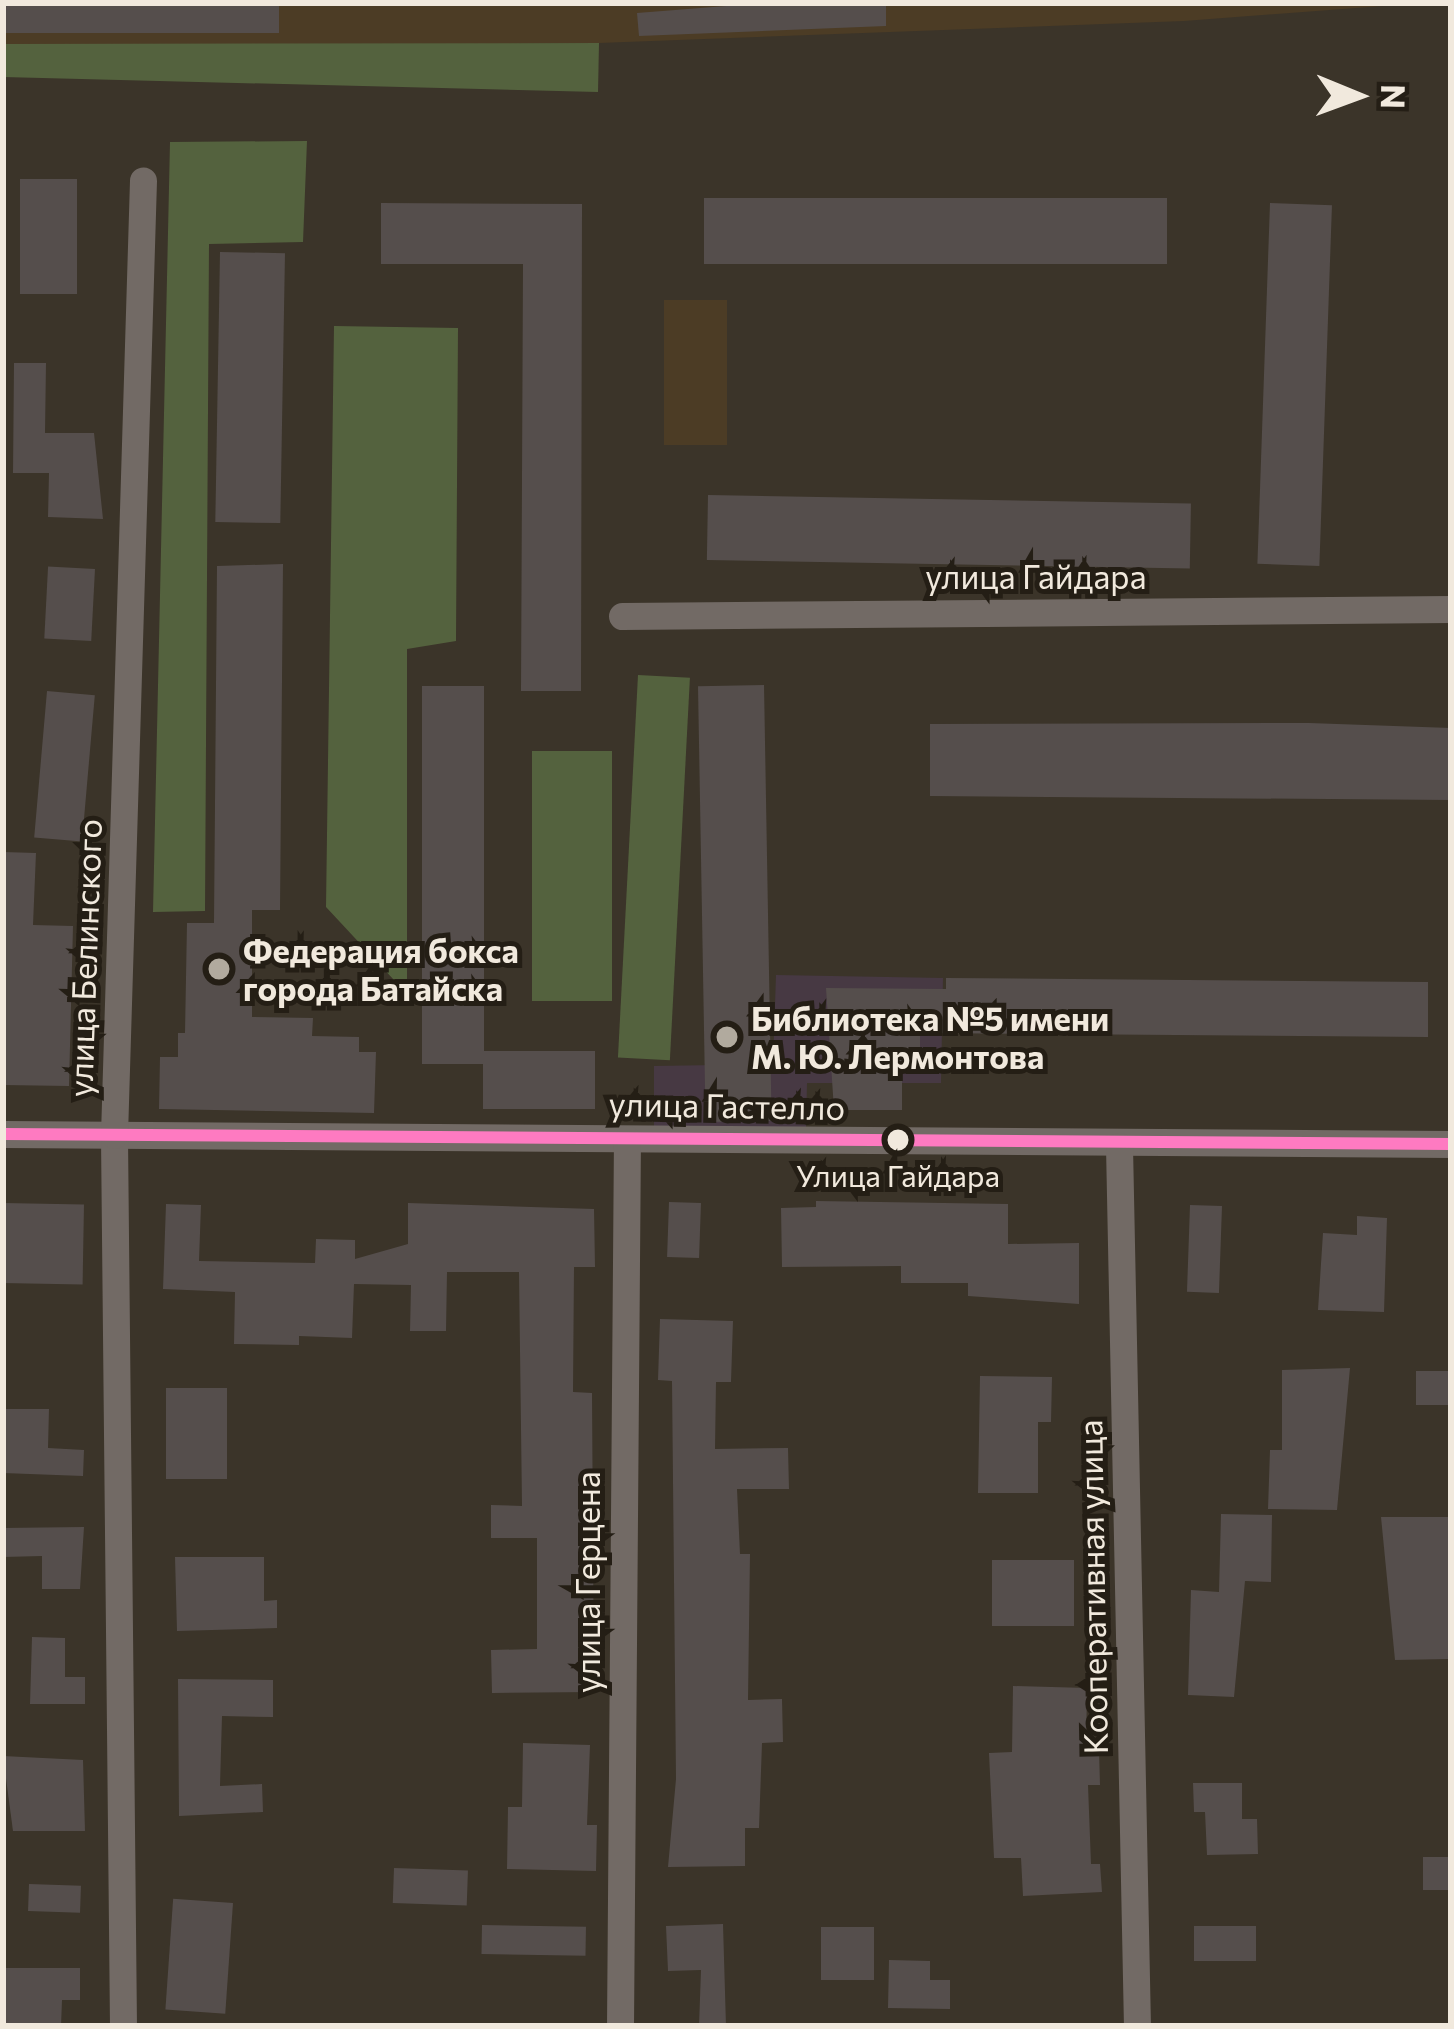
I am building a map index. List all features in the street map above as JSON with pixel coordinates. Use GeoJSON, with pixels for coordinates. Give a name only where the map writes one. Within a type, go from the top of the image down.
{"type":"FeatureCollection","features":[{"type":"Feature","properties":{"kind":"street","name":"улица Белинского"},"geometry":{"type":"LineString","coordinates":[[123,2026],[115,1135],[143,180]]}},
{"type":"Feature","properties":{"kind":"street","name":"улица Гайдара"},"geometry":{"type":"LineString","coordinates":[[622,616],[1451,610]]}},
{"type":"Feature","properties":{"kind":"street","name":"улица Гастелло"},"geometry":{"type":"LineString","coordinates":[[3,1135],[1451,1144]]}},
{"type":"Feature","properties":{"kind":"street","name":"улица Герцена"},"geometry":{"type":"LineString","coordinates":[[620,2026],[627,1139]]}},
{"type":"Feature","properties":{"kind":"street","name":"Кооперативная улица"},"geometry":{"type":"LineString","coordinates":[[1119,1145],[1137,2026]]}},
{"type":"Feature","properties":{"kind":"shaded area"},"geometry":{"type":"Polygon","coordinates":[[[3,3],[1422,3],[1184,21],[599,43],[149,48],[3,44],[3,3]]]}},
{"type":"Feature","properties":{"kind":"shaded area"},"geometry":{"type":"Polygon","coordinates":[[[664,300],[727,300],[727,445],[664,445],[664,300]]]}},
{"type":"Feature","properties":{"kind":"shaded area"},"geometry":{"type":"Polygon","coordinates":[[[776,975],[943,978],[941,1083],[807,1083],[806,1129],[654,1131],[654,1066],[773,1064],[776,975]]]}},
{"type":"Feature","properties":{"kind":"green space"},"geometry":{"type":"Polygon","coordinates":[[[599,43],[598,92],[3,77],[3,44],[599,43]]]}},
{"type":"Feature","properties":{"kind":"green space"},"geometry":{"type":"Polygon","coordinates":[[[307,141],[303,242],[209,244],[205,911],[153,912],[170,142],[307,141]]]}},
{"type":"Feature","properties":{"kind":"green space"},"geometry":{"type":"Polygon","coordinates":[[[334,326],[458,328],[456,641],[407,649],[407,994],[326,907],[334,326]]]}},
{"type":"Feature","properties":{"kind":"green space"},"geometry":{"type":"Polygon","coordinates":[[[638,675],[690,678],[670,1060],[618,1057],[638,675]]]}},
{"type":"Feature","properties":{"kind":"green space"},"geometry":{"type":"Polygon","coordinates":[[[532,751],[612,751],[612,1001],[532,1001],[532,751]]]}},
{"type":"Feature","properties":{"kind":"building"},"geometry":{"type":"Polygon","coordinates":[[[764,3],[886,3],[886,26],[639,36],[637,13],[764,3]]]}},
{"type":"Feature","properties":{"kind":"building"},"geometry":{"type":"Polygon","coordinates":[[[3,6],[279,6],[279,33],[3,33],[3,6]]]}},
{"type":"Feature","properties":{"kind":"building"},"geometry":{"type":"Polygon","coordinates":[[[20,179],[77,179],[77,294],[20,294],[20,179]]]}},
{"type":"Feature","properties":{"kind":"building"},"geometry":{"type":"Polygon","coordinates":[[[704,198],[1167,198],[1167,264],[704,264],[704,198]]]}},
{"type":"Feature","properties":{"kind":"building"},"geometry":{"type":"Polygon","coordinates":[[[381,203],[582,204],[581,691],[521,691],[523,264],[381,264],[381,203]]]}},
{"type":"Feature","properties":{"kind":"building"},"geometry":{"type":"Polygon","coordinates":[[[1270,203],[1332,205],[1319,566],[1257,564],[1270,203]]]}},
{"type":"Feature","properties":{"kind":"building"},"geometry":{"type":"Polygon","coordinates":[[[220,252],[285,253],[280,523],[215,522],[220,252]]]}},
{"type":"Feature","properties":{"kind":"building"},"geometry":{"type":"Polygon","coordinates":[[[14,363],[46,363],[45,433],[94,433],[103,519],[48,517],[49,473],[13,473],[14,363]]]}},
{"type":"Feature","properties":{"kind":"building"},"geometry":{"type":"Polygon","coordinates":[[[708,495],[1191,503],[1190,568],[707,560],[708,495]]]}},
{"type":"Feature","properties":{"kind":"building"},"geometry":{"type":"Polygon","coordinates":[[[283,564],[280,910],[252,910],[252,1017],[313,1018],[312,1036],[359,1037],[359,1052],[376,1052],[374,1113],[159,1109],[160,1057],[178,1057],[178,1033],[185,1033],[187,923],[214,923],[217,566],[283,564]]]}},
{"type":"Feature","properties":{"kind":"building"},"geometry":{"type":"Polygon","coordinates":[[[48,567],[95,569],[91,641],[44,638],[48,567]]]}},
{"type":"Feature","properties":{"kind":"building"},"geometry":{"type":"Polygon","coordinates":[[[764,685],[772,1121],[706,1122],[698,686],[764,685]]]}},
{"type":"Feature","properties":{"kind":"building"},"geometry":{"type":"Polygon","coordinates":[[[422,686],[484,686],[484,1064],[422,1064],[422,686]]]}},
{"type":"Feature","properties":{"kind":"building"},"geometry":{"type":"Polygon","coordinates":[[[47,691],[95,695],[82,842],[34,837],[47,691]]]}},
{"type":"Feature","properties":{"kind":"building"},"geometry":{"type":"Polygon","coordinates":[[[1309,723],[1451,728],[1451,800],[930,796],[930,724],[1309,723]]]}},
{"type":"Feature","properties":{"kind":"building"},"geometry":{"type":"Polygon","coordinates":[[[3,852],[36,853],[33,925],[73,926],[69,1086],[3,1085],[3,852]]]}},
{"type":"Feature","properties":{"kind":"building"},"geometry":{"type":"Polygon","coordinates":[[[946,978],[1428,982],[1428,1037],[920,1033],[920,1062],[902,1062],[902,1110],[834,1110],[826,988],[946,989],[946,978]]]}},
{"type":"Feature","properties":{"kind":"building"},"geometry":{"type":"Polygon","coordinates":[[[483,1051],[595,1051],[595,1109],[483,1109],[483,1051]]]}},
{"type":"Feature","properties":{"kind":"building"},"geometry":{"type":"Polygon","coordinates":[[[816,1201],[1008,1204],[1008,1244],[1079,1243],[1079,1304],[968,1296],[968,1283],[901,1283],[901,1266],[782,1267],[781,1208],[816,1207],[816,1201]]]}},
{"type":"Feature","properties":{"kind":"building"},"geometry":{"type":"Polygon","coordinates":[[[669,1202],[701,1203],[699,1258],[667,1257],[669,1202]]]}},
{"type":"Feature","properties":{"kind":"building"},"geometry":{"type":"Polygon","coordinates":[[[3,1203],[84,1204],[83,1284],[3,1283],[3,1203]]]}},
{"type":"Feature","properties":{"kind":"building"},"geometry":{"type":"Polygon","coordinates":[[[408,1203],[594,1209],[595,1267],[574,1267],[573,1392],[592,1393],[594,1692],[492,1693],[491,1650],[537,1649],[537,1538],[491,1538],[491,1505],[522,1506],[519,1272],[447,1272],[446,1331],[410,1331],[411,1285],[354,1284],[352,1338],[299,1336],[299,1345],[234,1344],[235,1292],[163,1289],[166,1204],[201,1205],[199,1261],[315,1263],[316,1239],[355,1240],[355,1259],[408,1244],[408,1203]]]}},
{"type":"Feature","properties":{"kind":"building"},"geometry":{"type":"Polygon","coordinates":[[[1190,1205],[1222,1206],[1219,1293],[1187,1292],[1190,1205]]]}},
{"type":"Feature","properties":{"kind":"building"},"geometry":{"type":"Polygon","coordinates":[[[1357,1216],[1387,1218],[1384,1312],[1318,1310],[1323,1233],[1357,1235],[1357,1216]]]}},
{"type":"Feature","properties":{"kind":"building"},"geometry":{"type":"Polygon","coordinates":[[[660,1319],[733,1321],[731,1382],[716,1382],[715,1449],[788,1448],[789,1489],[737,1489],[740,1554],[750,1554],[748,1700],[782,1699],[783,1742],[762,1743],[759,1828],[745,1828],[745,1866],[668,1867],[676,1779],[672,1381],[658,1380],[660,1319]]]}},
{"type":"Feature","properties":{"kind":"building"},"geometry":{"type":"Polygon","coordinates":[[[1350,1368],[1337,1510],[1268,1509],[1270,1450],[1282,1450],[1282,1370],[1350,1368]]]}},
{"type":"Feature","properties":{"kind":"building"},"geometry":{"type":"Polygon","coordinates":[[[1416,1371],[1451,1371],[1451,1405],[1416,1405],[1416,1371]]]}},
{"type":"Feature","properties":{"kind":"building"},"geometry":{"type":"Polygon","coordinates":[[[980,1376],[1052,1377],[1051,1422],[1038,1422],[1038,1493],[978,1493],[980,1376]]]}},
{"type":"Feature","properties":{"kind":"building"},"geometry":{"type":"Polygon","coordinates":[[[166,1388],[227,1388],[227,1479],[166,1479],[166,1388]]]}},
{"type":"Feature","properties":{"kind":"building"},"geometry":{"type":"Polygon","coordinates":[[[3,1409],[49,1409],[48,1448],[84,1450],[83,1476],[3,1473],[3,1409]]]}},
{"type":"Feature","properties":{"kind":"building"},"geometry":{"type":"Polygon","coordinates":[[[1221,1514],[1272,1515],[1271,1582],[1245,1581],[1234,1697],[1188,1695],[1191,1590],[1219,1592],[1221,1514]]]}},
{"type":"Feature","properties":{"kind":"building"},"geometry":{"type":"Polygon","coordinates":[[[1381,1517],[1451,1517],[1448,1659],[1395,1660],[1381,1517]]]}},
{"type":"Feature","properties":{"kind":"building"},"geometry":{"type":"Polygon","coordinates":[[[84,1527],[80,1589],[42,1589],[42,1556],[3,1557],[3,1528],[84,1527]]]}},
{"type":"Feature","properties":{"kind":"building"},"geometry":{"type":"Polygon","coordinates":[[[175,1557],[264,1557],[264,1601],[277,1600],[277,1628],[177,1631],[175,1557]]]}},
{"type":"Feature","properties":{"kind":"building"},"geometry":{"type":"Polygon","coordinates":[[[992,1560],[1074,1560],[1074,1626],[992,1626],[992,1560]]]}},
{"type":"Feature","properties":{"kind":"building"},"geometry":{"type":"Polygon","coordinates":[[[32,1637],[65,1638],[65,1677],[85,1677],[85,1704],[30,1704],[32,1637]]]}},
{"type":"Feature","properties":{"kind":"building"},"geometry":{"type":"Polygon","coordinates":[[[178,1679],[273,1680],[273,1717],[222,1716],[220,1786],[262,1784],[263,1812],[179,1816],[178,1679]]]}},
{"type":"Feature","properties":{"kind":"building"},"geometry":{"type":"Polygon","coordinates":[[[1013,1686],[1087,1688],[1086,1749],[1099,1749],[1100,1785],[1088,1785],[1091,1864],[1100,1864],[1102,1892],[1023,1896],[1021,1858],[994,1858],[989,1753],[1012,1752],[1013,1686]]]}},
{"type":"Feature","properties":{"kind":"building"},"geometry":{"type":"Polygon","coordinates":[[[523,1743],[590,1745],[587,1825],[597,1825],[596,1871],[507,1869],[508,1807],[522,1807],[523,1743]]]}},
{"type":"Feature","properties":{"kind":"building"},"geometry":{"type":"Polygon","coordinates":[[[3,1756],[83,1760],[85,1831],[13,1831],[3,1756]]]}},
{"type":"Feature","properties":{"kind":"building"},"geometry":{"type":"Polygon","coordinates":[[[1193,1783],[1242,1783],[1242,1819],[1257,1819],[1258,1854],[1207,1855],[1205,1812],[1194,1812],[1193,1783]]]}},
{"type":"Feature","properties":{"kind":"building"},"geometry":{"type":"Polygon","coordinates":[[[1423,1857],[1451,1857],[1451,1890],[1423,1890],[1423,1857]]]}},
{"type":"Feature","properties":{"kind":"building"},"geometry":{"type":"Polygon","coordinates":[[[394,1868],[468,1871],[467,1906],[393,1903],[394,1868]]]}},
{"type":"Feature","properties":{"kind":"building"},"geometry":{"type":"Polygon","coordinates":[[[29,1884],[81,1886],[80,1913],[28,1911],[29,1884]]]}},
{"type":"Feature","properties":{"kind":"building"},"geometry":{"type":"Polygon","coordinates":[[[173,1899],[233,1903],[225,2014],[165,2010],[173,1899]]]}},
{"type":"Feature","properties":{"kind":"building"},"geometry":{"type":"Polygon","coordinates":[[[723,1924],[726,2026],[699,2026],[701,1970],[668,1971],[666,1926],[723,1924]]]}},
{"type":"Feature","properties":{"kind":"building"},"geometry":{"type":"Polygon","coordinates":[[[482,1925],[586,1927],[585,1956],[481,1954],[482,1925]]]}},
{"type":"Feature","properties":{"kind":"building"},"geometry":{"type":"Polygon","coordinates":[[[1194,1926],[1256,1926],[1256,1961],[1194,1961],[1194,1926]]]}},
{"type":"Feature","properties":{"kind":"building"},"geometry":{"type":"Polygon","coordinates":[[[821,1927],[874,1927],[874,1980],[821,1980],[821,1927]]]}},
{"type":"Feature","properties":{"kind":"building"},"geometry":{"type":"Polygon","coordinates":[[[889,1960],[930,1961],[930,1980],[950,1980],[950,2009],[888,2008],[889,1960]]]}},
{"type":"Feature","properties":{"kind":"building"},"geometry":{"type":"Polygon","coordinates":[[[3,1968],[80,1968],[80,2000],[62,2000],[61,2026],[3,2026],[3,1968]]]}},
{"type":"Feature","properties":{"kind":"transit line"},"geometry":{"type":"LineString","coordinates":[[3,1134],[1451,1144]]}},
{"type":"Feature","properties":{"kind":"place","name":"Федерация бокса города Батайска"},"geometry":{"type":"Point","coordinates":[219,969]}},
{"type":"Feature","properties":{"kind":"place","name":"Библиотека №5 имени М. Ю. Лермонтова"},"geometry":{"type":"Point","coordinates":[727,1037]}},
{"type":"Feature","properties":{"kind":"place","name":"Улица Гайдара"},"geometry":{"type":"Point","coordinates":[898,1140]}}]}
